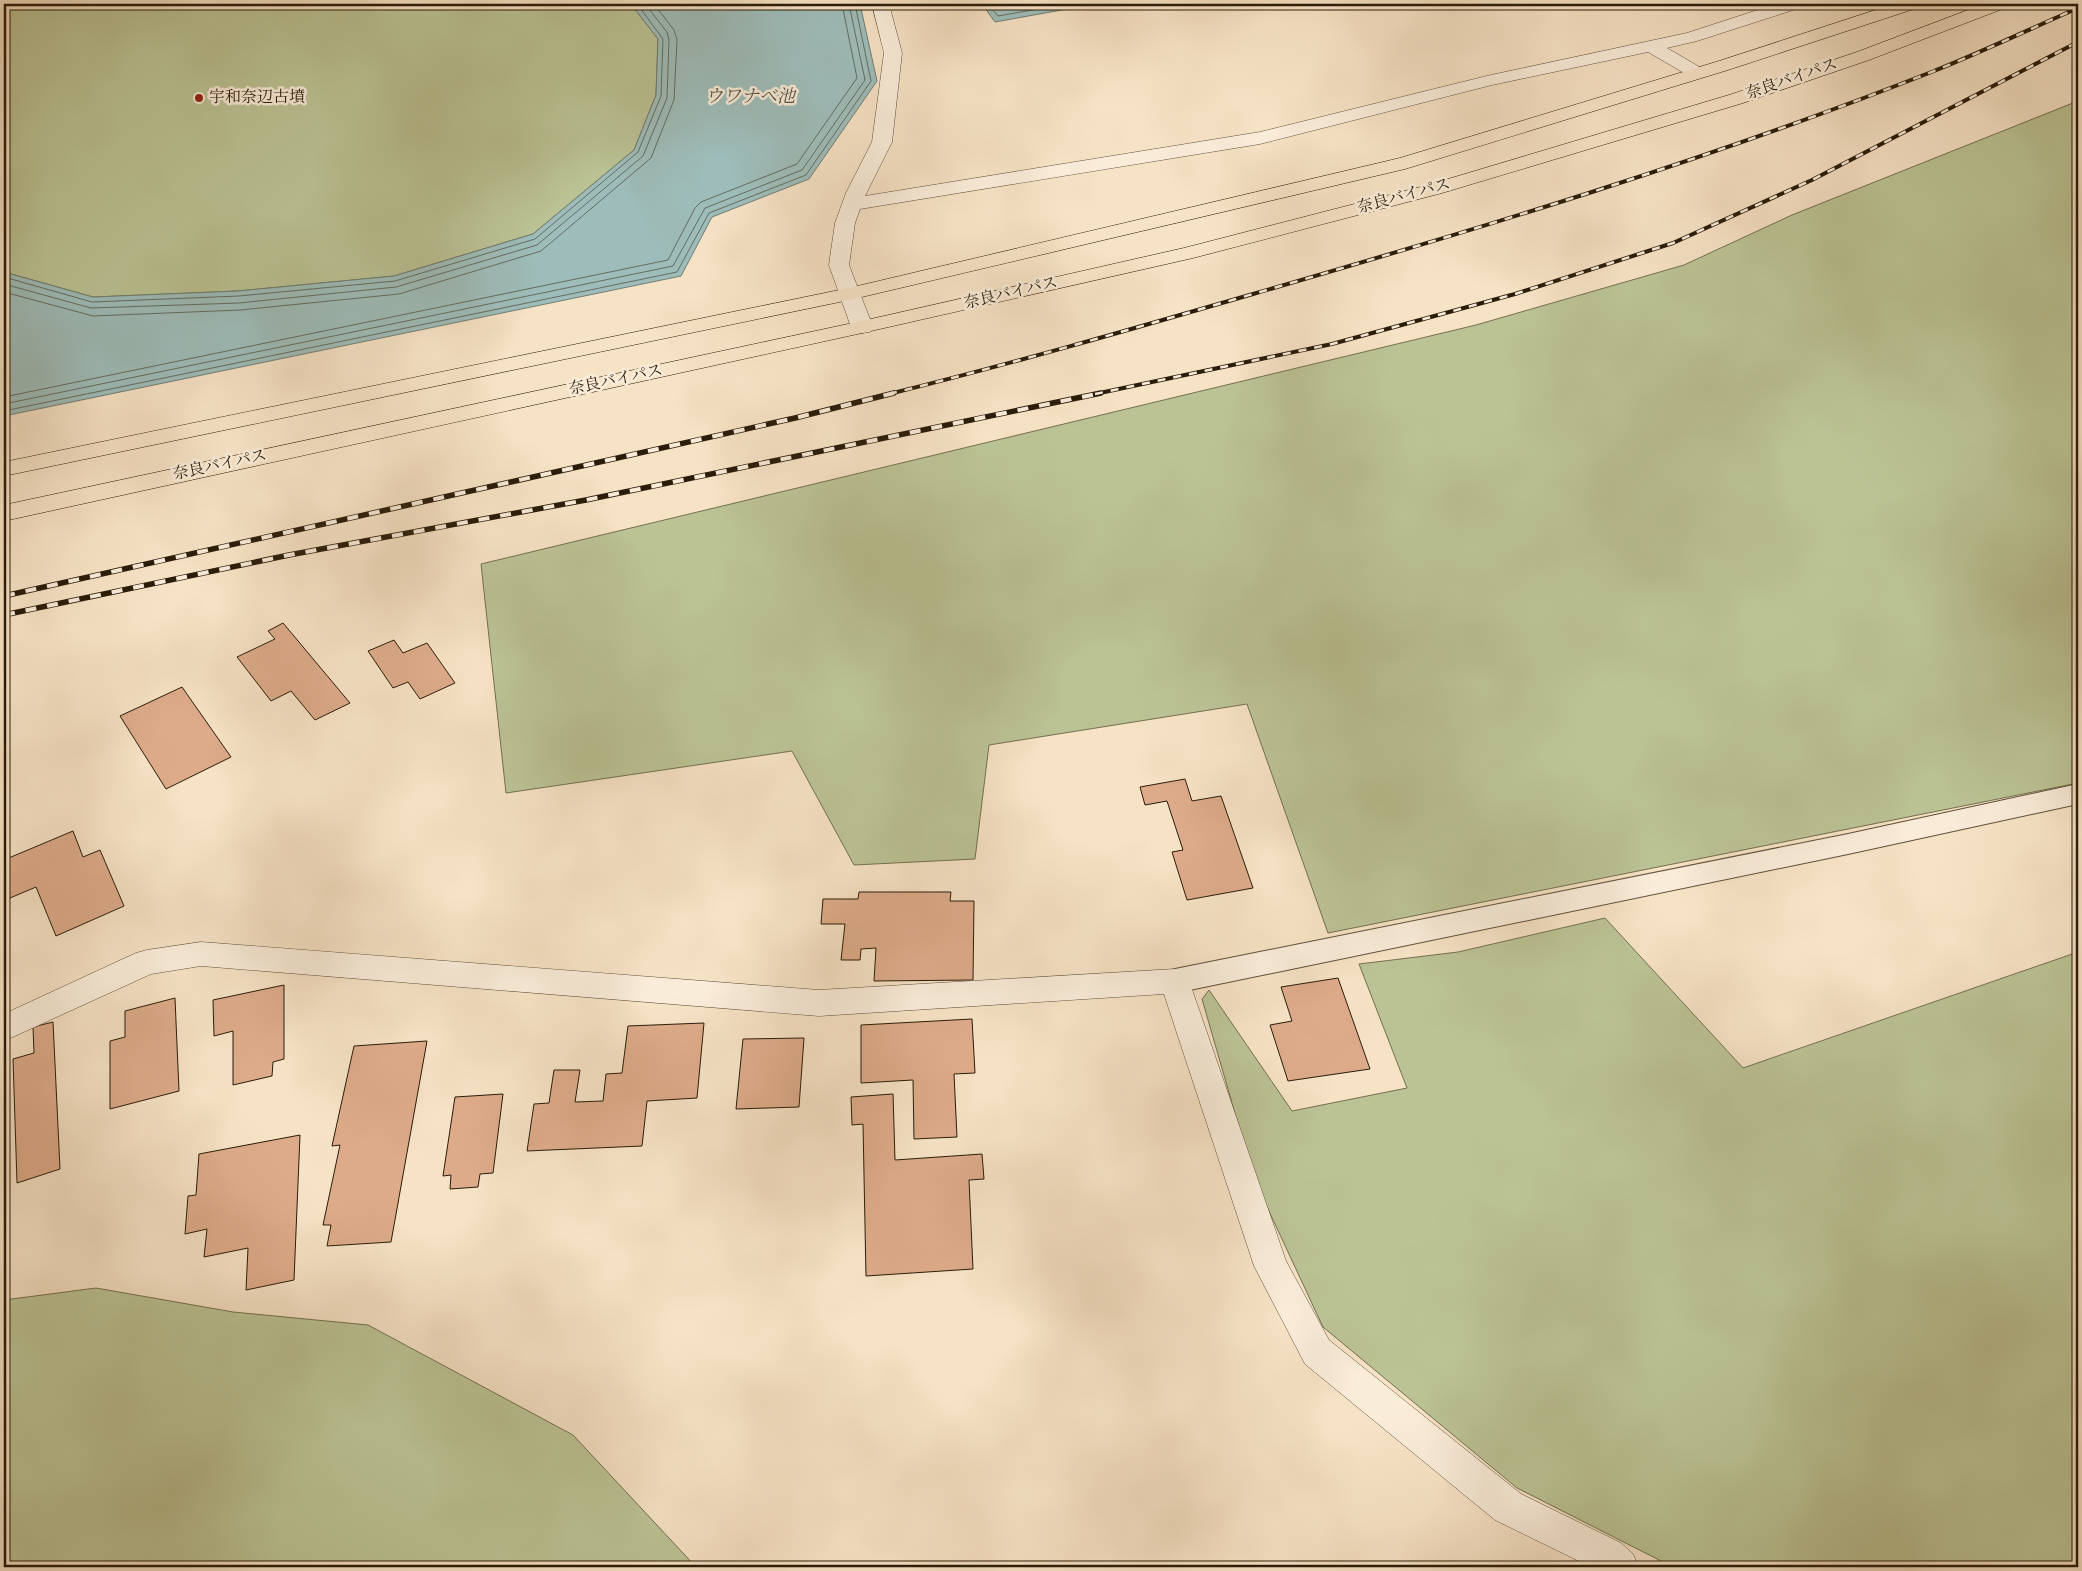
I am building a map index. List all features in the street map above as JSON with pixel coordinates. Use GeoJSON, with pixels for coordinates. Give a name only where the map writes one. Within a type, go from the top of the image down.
{"type":"FeatureCollection","features":[{"type":"Feature","properties":{"kind":"highway","name":"奈良バイパス"},"geometry":{"type":"LineString","coordinates":[[4,468],[849,294],[1405,163],[1697,73],[1911,4]]}},
{"type":"Feature","properties":{"kind":"highway","name":"奈良バイパス"},"geometry":{"type":"LineString","coordinates":[[4,513],[862,327],[1186,254],[1435,189],[1736,99],[1863,56],[1999,4]]}},
{"type":"Feature","properties":{"kind":"street"},"geometry":{"type":"LineString","coordinates":[[862,327],[839,265],[845,223],[852,204],[882,142],[892,53],[880,4]]}},
{"type":"Feature","properties":{"kind":"street"},"geometry":{"type":"LineString","coordinates":[[852,204],[1260,138],[1491,80],[1691,37],[1787,6]]}},
{"type":"Feature","properties":{"kind":"street"},"geometry":{"type":"LineString","coordinates":[[1650,45],[1697,73]]}},
{"type":"Feature","properties":{"kind":"street"},"geometry":{"type":"LineString","coordinates":[[4,1028],[147,962],[201,954],[820,1003],[1175,981],[1270,1266],[1317,1352],[1508,1507],[1608,1556],[1620,1567]]}},
{"type":"Feature","properties":{"kind":"lane"},"geometry":{"type":"LineString","coordinates":[[1175,981],[1848,844],[2078,794]]}},
{"type":"Feature","properties":{"kind":"green space"},"geometry":{"type":"Polygon","coordinates":[[[4,4],[631,4],[658,39],[656,95],[634,150],[533,234],[394,276],[238,291],[93,297],[4,272],[4,4]]]}},
{"type":"Feature","properties":{"kind":"green space"},"geometry":{"type":"Polygon","coordinates":[[[2078,101],[2078,783],[1328,933],[1247,704],[989,745],[975,859],[854,865],[792,751],[506,793],[481,564],[1476,325],[1684,265],[1792,215],[2078,101]]]}},
{"type":"Feature","properties":{"kind":"green space"},"geometry":{"type":"Polygon","coordinates":[[[1605,918],[1743,1068],[2078,952],[2078,1567],[1673,1567],[1517,1488],[1323,1327],[1254,1179],[1202,999],[1209,990],[1292,1111],[1407,1088],[1359,964],[1458,952],[1605,918]]]}},
{"type":"Feature","properties":{"kind":"green space"},"geometry":{"type":"Polygon","coordinates":[[[96,1288],[233,1312],[368,1325],[573,1435],[696,1567],[4,1567],[4,1300],[96,1288]]]}},
{"type":"Feature","properties":{"kind":"water","name":"ウワナベ池"},"geometry":{"type":"Polygon","coordinates":[[[631,4],[860,4],[877,81],[809,179],[712,217],[681,276],[4,416],[4,272],[93,297],[238,291],[394,276],[533,234],[634,150],[656,95],[658,39],[631,4]]]}},
{"type":"Feature","properties":{"kind":"water"},"geometry":{"type":"Polygon","coordinates":[[[982,4],[1095,4],[995,22],[982,4]]]}},
{"type":"Feature","properties":{"kind":"building"},"geometry":{"type":"Polygon","coordinates":[[[283,623],[350,703],[315,720],[291,691],[271,701],[237,657],[275,639],[268,631],[283,623]]]}},
{"type":"Feature","properties":{"kind":"building"},"geometry":{"type":"Polygon","coordinates":[[[394,640],[403,653],[427,643],[455,683],[420,699],[408,682],[393,688],[368,651],[394,640]]]}},
{"type":"Feature","properties":{"kind":"building"},"geometry":{"type":"Polygon","coordinates":[[[182,687],[231,757],[166,789],[120,716],[182,687]]]}},
{"type":"Feature","properties":{"kind":"building"},"geometry":{"type":"Polygon","coordinates":[[[1185,779],[1192,801],[1221,796],[1253,888],[1187,900],[1172,852],[1183,850],[1167,801],[1145,805],[1140,787],[1185,779]]]}},
{"type":"Feature","properties":{"kind":"building"},"geometry":{"type":"Polygon","coordinates":[[[73,831],[83,857],[100,850],[124,906],[56,936],[36,887],[10,898],[4,881],[4,860],[73,831]]]}},
{"type":"Feature","properties":{"kind":"building"},"geometry":{"type":"Polygon","coordinates":[[[859,892],[951,892],[950,901],[974,901],[973,980],[874,981],[876,948],[861,949],[860,960],[841,960],[845,924],[821,924],[823,899],[858,899],[859,892]]]}},
{"type":"Feature","properties":{"kind":"building"},"geometry":{"type":"Polygon","coordinates":[[[1338,978],[1370,1069],[1288,1081],[1270,1025],[1292,1021],[1281,987],[1338,978]]]}},
{"type":"Feature","properties":{"kind":"building"},"geometry":{"type":"Polygon","coordinates":[[[284,985],[284,1059],[273,1062],[272,1076],[233,1085],[233,1031],[214,1036],[213,1000],[284,985]]]}},
{"type":"Feature","properties":{"kind":"building"},"geometry":{"type":"Polygon","coordinates":[[[175,998],[179,1091],[110,1109],[110,1041],[125,1037],[125,1011],[175,998]]]}},
{"type":"Feature","properties":{"kind":"building"},"geometry":{"type":"Polygon","coordinates":[[[972,1019],[975,1073],[954,1074],[957,1137],[914,1139],[913,1080],[861,1083],[861,1025],[972,1019]]]}},
{"type":"Feature","properties":{"kind":"building"},"geometry":{"type":"Polygon","coordinates":[[[53,1022],[60,1169],[17,1183],[13,1059],[34,1053],[33,1027],[53,1022]]]}},
{"type":"Feature","properties":{"kind":"building"},"geometry":{"type":"Polygon","coordinates":[[[704,1023],[697,1098],[647,1101],[642,1146],[527,1151],[534,1104],[549,1103],[554,1070],[580,1070],[575,1102],[603,1101],[606,1074],[622,1073],[628,1026],[704,1023]]]}},
{"type":"Feature","properties":{"kind":"building"},"geometry":{"type":"Polygon","coordinates":[[[804,1038],[799,1107],[736,1109],[743,1039],[804,1038]]]}},
{"type":"Feature","properties":{"kind":"building"},"geometry":{"type":"Polygon","coordinates":[[[427,1041],[391,1242],[327,1246],[331,1225],[323,1225],[340,1145],[332,1146],[354,1046],[427,1041]]]}},
{"type":"Feature","properties":{"kind":"building"},"geometry":{"type":"Polygon","coordinates":[[[503,1094],[493,1173],[480,1174],[478,1187],[450,1189],[451,1175],[443,1176],[455,1097],[503,1094]]]}},
{"type":"Feature","properties":{"kind":"building"},"geometry":{"type":"Polygon","coordinates":[[[893,1094],[895,1160],[982,1154],[984,1179],[969,1180],[973,1269],[866,1276],[863,1124],[852,1125],[851,1097],[893,1094]]]}},
{"type":"Feature","properties":{"kind":"building"},"geometry":{"type":"Polygon","coordinates":[[[300,1135],[294,1280],[246,1290],[248,1248],[204,1257],[207,1229],[185,1234],[188,1196],[196,1195],[199,1154],[300,1135]]]}},
{"type":"Feature","properties":{"kind":"railway"},"geometry":{"type":"LineString","coordinates":[[889,394],[1162,320],[1425,244],[1596,191],[1766,134],[1850,103],[1952,64],[2078,8]]}},
{"type":"Feature","properties":{"kind":"railway"},"geometry":{"type":"LineString","coordinates":[[1095,394],[1332,344],[1515,294],[1673,243],[1812,180],[2078,42]]}},
{"type":"Feature","properties":{"kind":"railway"},"geometry":{"type":"LineString","coordinates":[[4,596],[795,418],[894,393]]}},
{"type":"Feature","properties":{"kind":"railway"},"geometry":{"type":"LineString","coordinates":[[4,615],[289,555],[586,500],[1101,393]]}},
{"type":"Feature","properties":{"kind":"place","name":"宇和奈辺古墳"},"geometry":{"type":"Point","coordinates":[199,98]}}]}
